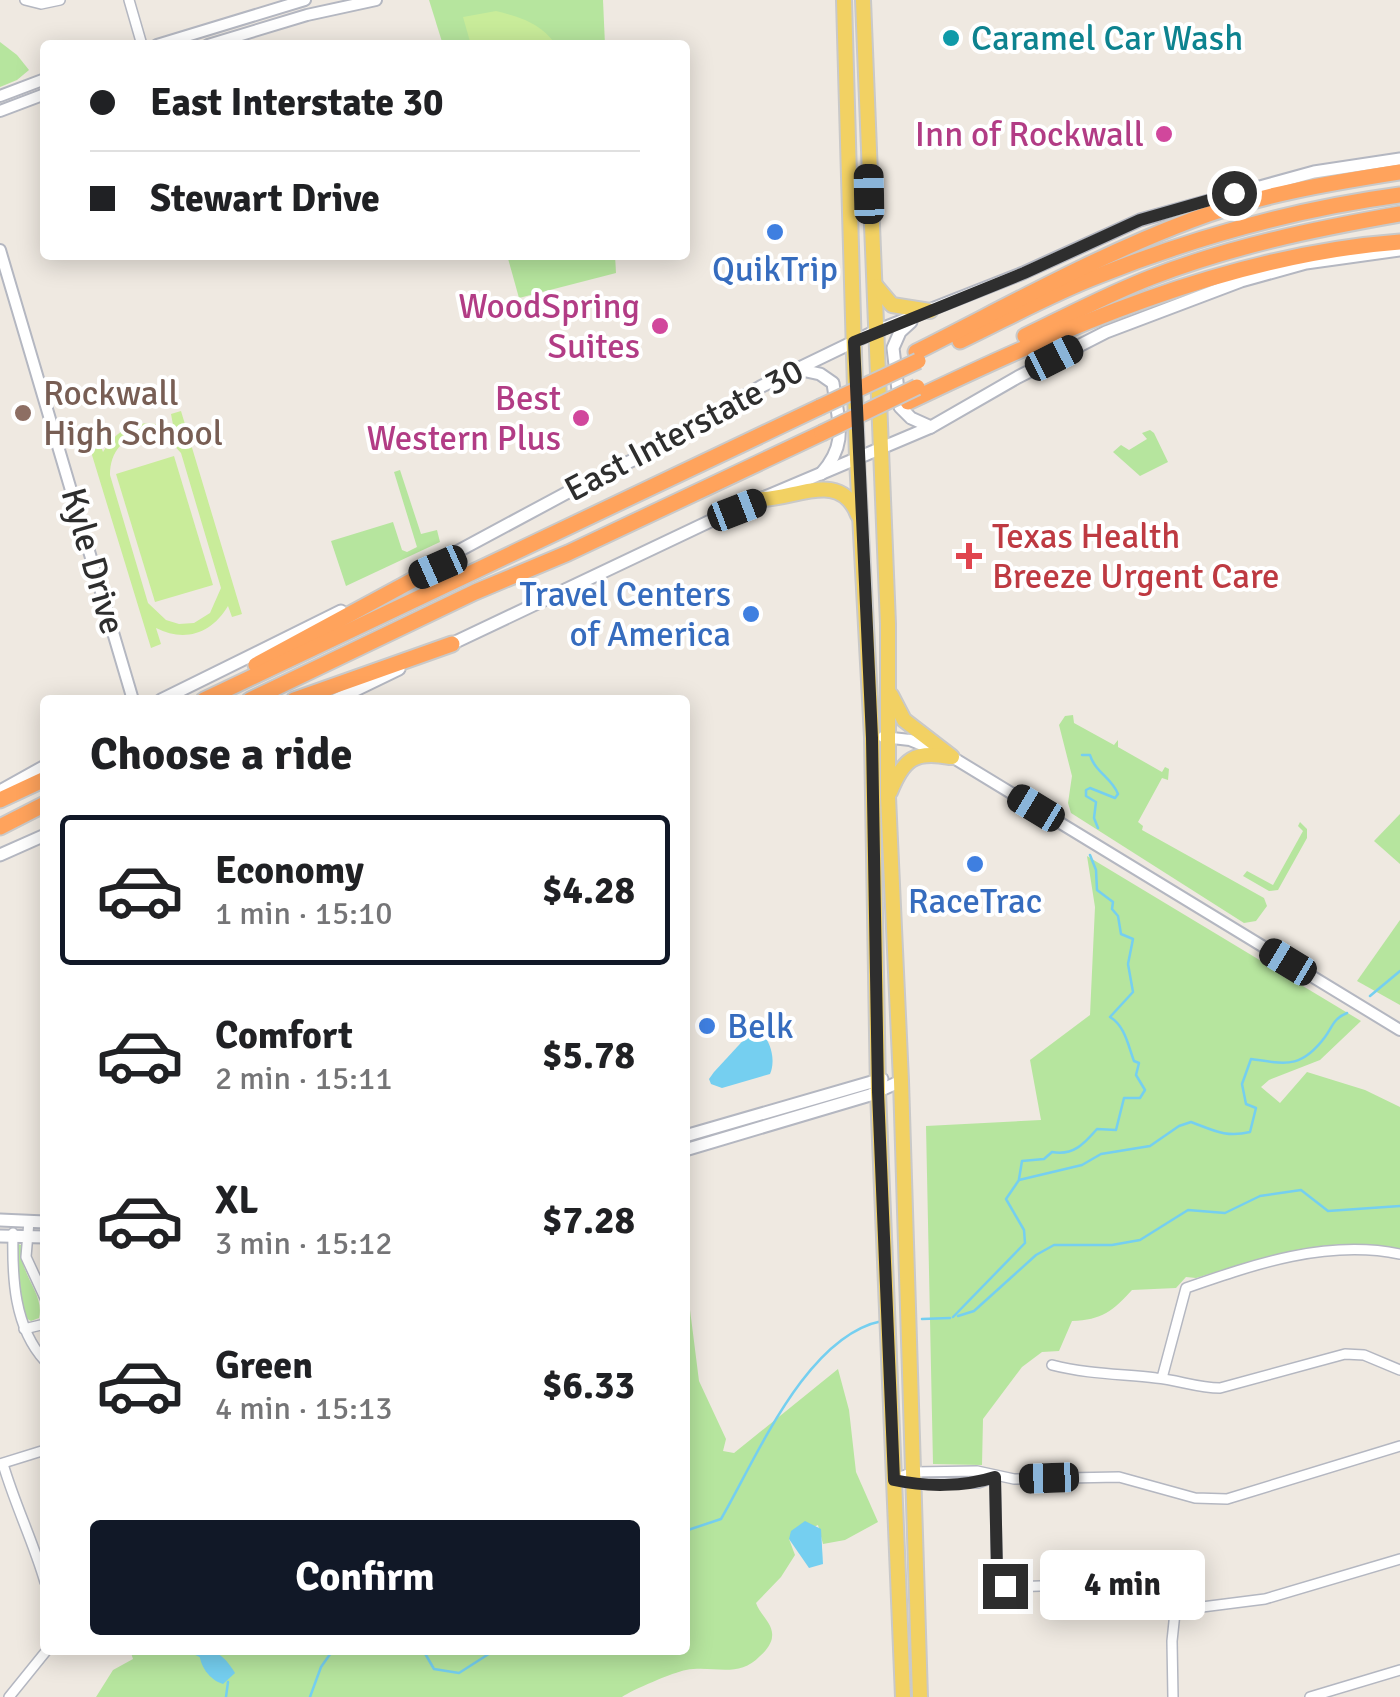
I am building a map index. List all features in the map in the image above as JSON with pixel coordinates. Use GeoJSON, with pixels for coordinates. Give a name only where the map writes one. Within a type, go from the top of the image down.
{"type":"FeatureCollection","features":[{"type":"Feature","properties":{"kind":"highway"},"geometry":{"type":"LineString","coordinates":[[916,357],[1096,262],[1192,220],[1286,192],[1400,172]]}},
{"type":"Feature","properties":{"kind":"highway"},"geometry":{"type":"LineString","coordinates":[[212,695],[916,357],[1095,277],[1250,224],[1400,195]]}},
{"type":"Feature","properties":{"kind":"highway"},"geometry":{"type":"LineString","coordinates":[[901,400],[917,387],[1106,296],[1186,264],[1304,231],[1400,214]]}},
{"type":"Feature","properties":{"kind":"highway"},"geometry":{"type":"LineString","coordinates":[[261,695],[822,433],[1123,306],[1312,252],[1400,242]]}},
{"type":"Feature","properties":{"kind":"highway"},"geometry":{"type":"LineString","coordinates":[[208,695],[317,630],[438,567]]}},
{"type":"Feature","properties":{"kind":"highway"},"geometry":{"type":"LineString","coordinates":[[308,695],[452,644]]}},
{"type":"Feature","properties":{"kind":"highway"},"geometry":{"type":"LineString","coordinates":[[0,800],[40,781]]}},
{"type":"Feature","properties":{"kind":"highway"},"geometry":{"type":"LineString","coordinates":[[0,827],[40,807]]}},
{"type":"Feature","properties":{"kind":"main road"},"geometry":{"type":"LineString","coordinates":[[844,0],[857,460],[872,738],[878,1085],[903,1697]]}},
{"type":"Feature","properties":{"kind":"main road"},"geometry":{"type":"LineString","coordinates":[[860,3],[889,688],[888,797],[920,1697]]}},
{"type":"Feature","properties":{"kind":"main road"},"geometry":{"type":"LineString","coordinates":[[847,94],[866,93]]}},
{"type":"Feature","properties":{"kind":"main road","name":"East Interstate 30"},"geometry":{"type":"LineString","coordinates":[[171,695],[438,567],[480,539],[585,482],[654,450],[796,369],[876,332],[1140,220],[1314,172],[1400,158]]}},
{"type":"Feature","properties":{"kind":"main road"},"geometry":{"type":"LineString","coordinates":[[345,695],[706,523],[931,426],[1106,332],[1221,288],[1306,263],[1400,250]]}},
{"type":"Feature","properties":{"kind":"main road"},"geometry":{"type":"LineString","coordinates":[[874,282],[892,305],[924,313]]}},
{"type":"Feature","properties":{"kind":"main road"},"geometry":{"type":"LineString","coordinates":[[924,313],[900,332],[893,348],[900,407],[911,418],[931,426]]}},
{"type":"Feature","properties":{"kind":"main road"},"geometry":{"type":"LineString","coordinates":[[796,369],[820,374],[833,384],[840,440],[838,452],[818,477]]}},
{"type":"Feature","properties":{"kind":"main road"},"geometry":{"type":"LineString","coordinates":[[763,500],[828,488],[848,498],[860,520]]}},
{"type":"Feature","properties":{"kind":"main road"},"geometry":{"type":"LineString","coordinates":[[889,688],[904,720],[952,758]]}},
{"type":"Feature","properties":{"kind":"main road"},"geometry":{"type":"LineString","coordinates":[[888,797],[899,772],[916,756],[926,753],[952,758]]}},
{"type":"Feature","properties":{"kind":"main road"},"geometry":{"type":"LineString","coordinates":[[0,791],[40,769]]}},
{"type":"Feature","properties":{"kind":"main road"},"geometry":{"type":"LineString","coordinates":[[0,855],[40,837]]}},
{"type":"Feature","properties":{"kind":"main road"},"geometry":{"type":"LineString","coordinates":[[874,905],[884,909],[888,985],[897,991]]}},
{"type":"Feature","properties":{"kind":"main road"},"geometry":{"type":"LineString","coordinates":[[690,1147],[739,1127],[901,1081]]}},
{"type":"Feature","properties":{"kind":"main road"},"geometry":{"type":"LineString","coordinates":[[690,1135],[739,1127]]}},
{"type":"Feature","properties":{"kind":"main road"},"geometry":{"type":"LineString","coordinates":[[0,1220],[40,1222]]}},
{"type":"Feature","properties":{"kind":"main road"},"geometry":{"type":"LineString","coordinates":[[6,1236],[40,1237]]}},
{"type":"Feature","properties":{"kind":"street"},"geometry":{"type":"LineString","coordinates":[[25,0],[41,4],[60,0]]}},
{"type":"Feature","properties":{"kind":"street"},"geometry":{"type":"LineString","coordinates":[[129,0],[141,40]]}},
{"type":"Feature","properties":{"kind":"street"},"geometry":{"type":"LineString","coordinates":[[173,40],[305,0]]}},
{"type":"Feature","properties":{"kind":"street"},"geometry":{"type":"LineString","coordinates":[[224,40],[286,20],[376,0]]}},
{"type":"Feature","properties":{"kind":"street"},"geometry":{"type":"LineString","coordinates":[[0,96],[40,81]]}},
{"type":"Feature","properties":{"kind":"street"},"geometry":{"type":"LineString","coordinates":[[0,112],[40,96]]}},
{"type":"Feature","properties":{"kind":"street","name":"Kyle Drive"},"geometry":{"type":"LineString","coordinates":[[0,250],[132,695]]}},
{"type":"Feature","properties":{"kind":"street"},"geometry":{"type":"LineString","coordinates":[[872,738],[888,736],[919,743],[952,758],[1400,1030]]}},
{"type":"Feature","properties":{"kind":"street"},"geometry":{"type":"LineString","coordinates":[[15,1221],[6,1236],[14,1283],[24,1329],[40,1354]]}},
{"type":"Feature","properties":{"kind":"street"},"geometry":{"type":"LineString","coordinates":[[29,1221],[26,1258],[40,1287]]}},
{"type":"Feature","properties":{"kind":"street"},"geometry":{"type":"LineString","coordinates":[[1162,1378],[1186,1288],[1329,1249],[1363,1248],[1400,1254]]}},
{"type":"Feature","properties":{"kind":"street"},"geometry":{"type":"LineString","coordinates":[[24,1329],[40,1325]]}},
{"type":"Feature","properties":{"kind":"street"},"geometry":{"type":"LineString","coordinates":[[1052,1365],[1090,1374],[1162,1378],[1190,1386],[1220,1388],[1345,1354],[1364,1355],[1400,1370]]}},
{"type":"Feature","properties":{"kind":"street"},"geometry":{"type":"LineString","coordinates":[[894,1480],[978,1483],[995,1477],[1119,1477],[1195,1498],[1228,1499],[1400,1446]]}},
{"type":"Feature","properties":{"kind":"street"},"geometry":{"type":"LineString","coordinates":[[40,1452],[1,1464],[40,1564]]}},
{"type":"Feature","properties":{"kind":"street"},"geometry":{"type":"LineString","coordinates":[[995,1477],[997,1572],[1005,1586],[1104,1584],[1202,1606],[1266,1599],[1400,1560]]}},
{"type":"Feature","properties":{"kind":"street"},"geometry":{"type":"LineString","coordinates":[[1174,1697],[1172,1642],[1176,1602]]}},
{"type":"Feature","properties":{"kind":"street"},"geometry":{"type":"LineString","coordinates":[[9,1697],[43,1655]]}},
{"type":"Feature","properties":{"kind":"street"},"geometry":{"type":"LineString","coordinates":[[1310,1697],[1400,1670]]}},
{"type":"Feature","properties":{"kind":"green space"},"geometry":{"type":"Polygon","coordinates":[[[429,0],[603,0],[605,40],[441,40],[429,0]]]}},
{"type":"Feature","properties":{"kind":"green space"},"geometry":{"type":"Polygon","coordinates":[[[496,11],[537,26],[552,40],[470,40],[463,17],[496,11]]]}},
{"type":"Feature","properties":{"kind":"green space"},"geometry":{"type":"Polygon","coordinates":[[[0,42],[29,70],[0,87],[0,42]]]}},
{"type":"Feature","properties":{"kind":"green space"},"geometry":{"type":"Polygon","coordinates":[[[508,260],[615,260],[616,273],[519,298],[508,260]]]}},
{"type":"Feature","properties":{"kind":"green space"},"geometry":{"type":"Polygon","coordinates":[[[181,411],[242,614],[232,617],[228,606],[206,629],[187,635],[156,628],[161,644],[151,648],[88,442],[98,439],[103,452],[117,435],[134,425],[153,424],[174,430],[171,414],[181,411]],[[147,433],[125,441],[116,452],[110,475],[148,603],[166,620],[194,623],[210,613],[221,588],[181,453],[168,439],[147,433]]]}},
{"type":"Feature","properties":{"kind":"green space"},"geometry":{"type":"Polygon","coordinates":[[[1150,430],[1168,462],[1140,476],[1113,452],[1121,445],[1129,450],[1147,439],[1142,433],[1150,430]]]}},
{"type":"Feature","properties":{"kind":"green space"},"geometry":{"type":"Polygon","coordinates":[[[174,456],[213,585],[155,602],[116,474],[174,456]]]}},
{"type":"Feature","properties":{"kind":"green space"},"geometry":{"type":"Polygon","coordinates":[[[400,470],[421,534],[437,530],[440,542],[346,586],[331,541],[393,522],[402,550],[417,547],[394,472],[400,470]]]}},
{"type":"Feature","properties":{"kind":"green space"},"geometry":{"type":"Polygon","coordinates":[[[1073,715],[1074,723],[1114,745],[1118,740],[1118,747],[1162,772],[1165,767],[1169,769],[1168,780],[1162,778],[1138,822],[1142,830],[1264,898],[1267,906],[1256,921],[1244,923],[1071,813],[1068,803],[1072,776],[1059,725],[1065,716],[1073,715]]]}},
{"type":"Feature","properties":{"kind":"green space"},"geometry":{"type":"Polygon","coordinates":[[[1400,814],[1400,864],[1374,841],[1400,814]]]}},
{"type":"Feature","properties":{"kind":"green space"},"geometry":{"type":"Polygon","coordinates":[[[1300,822],[1307,829],[1307,838],[1278,890],[1269,891],[1243,876],[1247,871],[1273,885],[1303,831],[1298,826],[1300,822]]]}},
{"type":"Feature","properties":{"kind":"green space"},"geometry":{"type":"Polygon","coordinates":[[[1087,856],[1361,1021],[1320,1060],[1269,1080],[1261,1087],[1280,1103],[1307,1072],[1365,1090],[1400,1107],[1400,1249],[1322,1246],[1196,1278],[1186,1277],[1176,1288],[1132,1290],[1106,1313],[1072,1321],[1059,1351],[1042,1352],[1022,1367],[983,1419],[982,1465],[933,1464],[926,1126],[1041,1120],[1030,1060],[1090,1015],[1095,907],[1087,856]]]}},
{"type":"Feature","properties":{"kind":"green space"},"geometry":{"type":"Polygon","coordinates":[[[1400,920],[1400,1005],[1357,981],[1400,920]]]}},
{"type":"Feature","properties":{"kind":"green space"},"geometry":{"type":"Polygon","coordinates":[[[18,1244],[40,1309],[39,1318],[31,1321],[24,1317],[20,1299],[18,1244]]]}},
{"type":"Feature","properties":{"kind":"green space"},"geometry":{"type":"Polygon","coordinates":[[[690,1310],[699,1381],[726,1439],[723,1451],[734,1453],[838,1369],[849,1410],[856,1472],[878,1522],[845,1540],[823,1544],[818,1525],[789,1539],[795,1555],[781,1577],[756,1603],[771,1628],[771,1642],[752,1663],[743,1667],[680,1671],[622,1697],[96,1697],[113,1670],[133,1659],[132,1655],[690,1655],[690,1310]]]}},
{"type":"Feature","properties":{"kind":"water"},"geometry":{"type":"Polygon","coordinates":[[[759,1031],[771,1051],[770,1074],[722,1088],[711,1084],[709,1079],[714,1072],[750,1033],[759,1031]]]}},
{"type":"Feature","properties":{"kind":"water"},"geometry":{"type":"Polygon","coordinates":[[[805,1521],[821,1529],[823,1564],[809,1568],[789,1539],[791,1531],[805,1521]]]}},
{"type":"Feature","properties":{"kind":"water"},"geometry":{"type":"Polygon","coordinates":[[[220,1655],[235,1673],[223,1684],[209,1675],[199,1656],[220,1655]]]}},
{"type":"Feature","properties":{"kind":"waterway"},"geometry":{"type":"LineString","coordinates":[[1082,755],[1090,755],[1118,794],[1115,798],[1086,790],[1086,796],[1096,802],[1094,818],[1098,828]]}},
{"type":"Feature","properties":{"kind":"waterway"},"geometry":{"type":"LineString","coordinates":[[1019,1179],[1022,1161],[1072,1150],[1097,1129],[1116,1130],[1124,1098],[1140,1098],[1145,1090],[1136,1075],[1139,1063],[1134,1061],[1123,1031],[1110,1017],[1133,992],[1128,964],[1133,939],[1121,934],[1113,902],[1097,890],[1090,855]]}},
{"type":"Feature","properties":{"kind":"waterway"},"geometry":{"type":"LineString","coordinates":[[1370,996],[1400,971]]}},
{"type":"Feature","properties":{"kind":"waterway"},"geometry":{"type":"LineString","coordinates":[[953,1317],[1025,1243],[1024,1230],[1006,1199],[1019,1180],[1082,1165],[1101,1154],[1150,1146],[1191,1122],[1226,1134],[1250,1132],[1256,1108],[1246,1104],[1242,1084],[1251,1059],[1283,1063],[1300,1059],[1347,1013]]}},
{"type":"Feature","properties":{"kind":"waterway"},"geometry":{"type":"LineString","coordinates":[[958,1316],[974,1311],[1036,1255],[1054,1245],[1112,1245],[1140,1240],[1188,1210],[1225,1213],[1260,1196],[1301,1190],[1328,1211],[1400,1206]]}},
{"type":"Feature","properties":{"kind":"waterway"},"geometry":{"type":"LineString","coordinates":[[922,1319],[950,1318]]}},
{"type":"Feature","properties":{"kind":"waterway"},"geometry":{"type":"LineString","coordinates":[[690,1529],[721,1519],[767,1434],[807,1374],[855,1331],[882,1321]]}},
{"type":"Feature","properties":{"kind":"waterway"},"geometry":{"type":"LineString","coordinates":[[310,1697],[329,1655]]}},
{"type":"Feature","properties":{"kind":"waterway"},"geometry":{"type":"LineString","coordinates":[[426,1655],[434,1669],[459,1673],[487,1655]]}},
{"type":"Feature","properties":{"kind":"waterway"},"geometry":{"type":"LineString","coordinates":[[226,1697],[228,1682]]}},
{"type":"Feature","properties":{"kind":"place","name":"Caramel Car Wash"},"geometry":{"type":"Point","coordinates":[951,38]}},
{"type":"Feature","properties":{"kind":"place","name":"Inn of Rockwall"},"geometry":{"type":"Point","coordinates":[1164,134]}},
{"type":"Feature","properties":{"kind":"place","name":"QuikTrip"},"geometry":{"type":"Point","coordinates":[775,232]}},
{"type":"Feature","properties":{"kind":"place","name":"WoodSpring Suites"},"geometry":{"type":"Point","coordinates":[660,326]}},
{"type":"Feature","properties":{"kind":"place","name":"Rockwall High School"},"geometry":{"type":"Point","coordinates":[23,413]}},
{"type":"Feature","properties":{"kind":"place","name":"Best Western Plus"},"geometry":{"type":"Point","coordinates":[581,418]}},
{"type":"Feature","properties":{"kind":"place","name":"Texas Health Breeze Urgent Care"},"geometry":{"type":"Point","coordinates":[969,556]}},
{"type":"Feature","properties":{"kind":"place","name":"Travel Centers of America"},"geometry":{"type":"Point","coordinates":[751,614]}},
{"type":"Feature","properties":{"kind":"place","name":"RaceTrac"},"geometry":{"type":"Point","coordinates":[975,864]}},
{"type":"Feature","properties":{"kind":"place","name":"Belk"},"geometry":{"type":"Point","coordinates":[707,1026]}},
{"type":"Feature","properties":{"kind":"route"},"geometry":{"type":"LineString","coordinates":[[1005,1586],[997,1572],[995,1477],[978,1483],[914,1484],[894,1480],[878,1092],[872,738],[854,342],[1024,273],[1140,220],[1234,193]]}}]}
